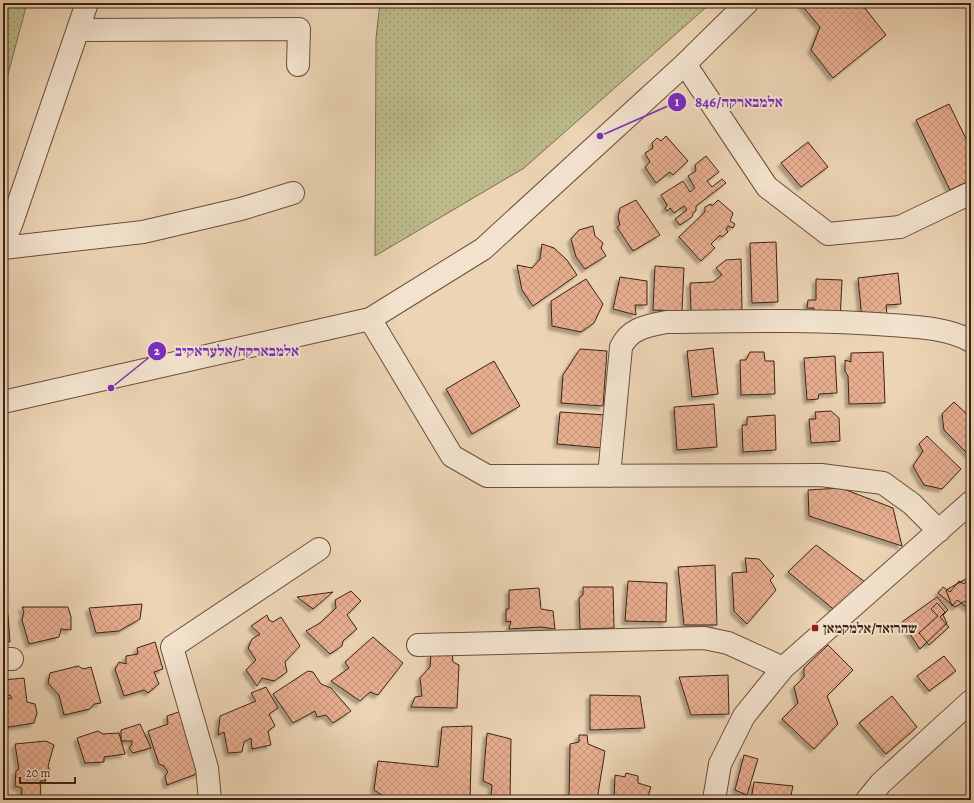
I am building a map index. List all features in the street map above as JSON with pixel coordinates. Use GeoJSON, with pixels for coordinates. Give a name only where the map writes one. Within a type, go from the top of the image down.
{"type":"FeatureCollection","features":[{"type":"Feature","properties":{"kind":"street"},"geometry":{"type":"LineString","coordinates":[[3,243],[11,226],[87,3]]}},
{"type":"Feature","properties":{"kind":"street"},"geometry":{"type":"LineString","coordinates":[[3,402],[370,319],[483,249],[684,64],[747,3]]}},
{"type":"Feature","properties":{"kind":"street"},"geometry":{"type":"LineString","coordinates":[[78,30],[299,29],[298,65]]}},
{"type":"Feature","properties":{"kind":"street"},"geometry":{"type":"LineString","coordinates":[[684,64],[767,187],[828,234],[900,227],[971,193]]}},
{"type":"Feature","properties":{"kind":"street"},"geometry":{"type":"LineString","coordinates":[[3,248],[143,232],[241,209],[293,192]]}},
{"type":"Feature","properties":{"kind":"street"},"geometry":{"type":"LineString","coordinates":[[370,319],[452,456],[487,476],[821,475],[883,483],[912,504],[938,531]]}},
{"type":"Feature","properties":{"kind":"street"},"geometry":{"type":"LineString","coordinates":[[609,476],[621,347],[625,338],[633,331],[640,328],[667,322],[840,321],[946,331],[971,341]]}},
{"type":"Feature","properties":{"kind":"street"},"geometry":{"type":"LineString","coordinates":[[714,800],[720,764],[744,716],[783,668],[971,502]]}},
{"type":"Feature","properties":{"kind":"street"},"geometry":{"type":"LineString","coordinates":[[210,800],[207,768],[172,646],[319,549]]}},
{"type":"Feature","properties":{"kind":"street"},"geometry":{"type":"LineString","coordinates":[[418,645],[607,642],[704,638],[728,643],[783,668]]}},
{"type":"Feature","properties":{"kind":"street"},"geometry":{"type":"LineString","coordinates":[[867,800],[880,782],[971,702]]}},
{"type":"Feature","properties":{"kind":"shaded area"},"geometry":{"type":"Polygon","coordinates":[[[3,3],[27,3],[3,93],[3,3]]]}},
{"type":"Feature","properties":{"kind":"shaded area"},"geometry":{"type":"Polygon","coordinates":[[[380,3],[711,3],[524,168],[375,256],[376,38],[380,3]]]}},
{"type":"Feature","properties":{"kind":"building"},"geometry":{"type":"Polygon","coordinates":[[[800,3],[861,3],[886,35],[833,78],[811,50],[820,27],[800,3]]]}},
{"type":"Feature","properties":{"kind":"building"},"geometry":{"type":"Polygon","coordinates":[[[949,104],[971,149],[971,180],[950,190],[916,120],[949,104]]]}},
{"type":"Feature","properties":{"kind":"building"},"geometry":{"type":"Polygon","coordinates":[[[666,136],[688,161],[673,175],[670,172],[656,183],[645,167],[650,162],[645,153],[653,148],[652,143],[657,138],[661,141],[666,136]]]}},
{"type":"Feature","properties":{"kind":"building"},"geometry":{"type":"Polygon","coordinates":[[[808,142],[828,167],[801,187],[781,163],[808,142]]]}},
{"type":"Feature","properties":{"kind":"building"},"geometry":{"type":"Polygon","coordinates":[[[706,156],[719,172],[707,181],[712,187],[722,179],[726,183],[696,206],[696,211],[693,213],[692,217],[680,225],[675,219],[687,210],[684,206],[674,213],[670,208],[667,211],[665,209],[667,205],[661,195],[683,181],[690,192],[695,188],[688,176],[696,171],[695,165],[706,156]]]}},
{"type":"Feature","properties":{"kind":"building"},"geometry":{"type":"Polygon","coordinates":[[[636,200],[660,235],[633,251],[617,227],[620,225],[618,218],[620,208],[636,200]]]}},
{"type":"Feature","properties":{"kind":"building"},"geometry":{"type":"Polygon","coordinates":[[[718,200],[733,213],[730,221],[735,224],[733,228],[728,226],[726,229],[728,232],[722,237],[720,235],[711,244],[715,248],[701,261],[679,237],[705,212],[705,207],[711,204],[712,206],[718,200]]]}},
{"type":"Feature","properties":{"kind":"building"},"geometry":{"type":"Polygon","coordinates":[[[593,226],[595,236],[603,243],[601,248],[606,256],[585,269],[576,257],[571,239],[579,230],[593,226]]]}},
{"type":"Feature","properties":{"kind":"building"},"geometry":{"type":"Polygon","coordinates":[[[776,242],[778,302],[752,303],[750,243],[776,242]]]}},
{"type":"Feature","properties":{"kind":"building"},"geometry":{"type":"Polygon","coordinates":[[[542,244],[554,248],[567,260],[577,275],[533,306],[522,290],[517,265],[532,268],[540,259],[542,244]]]}},
{"type":"Feature","properties":{"kind":"building"},"geometry":{"type":"Polygon","coordinates":[[[741,259],[742,311],[691,312],[690,283],[713,282],[722,275],[716,268],[726,260],[741,259]]]}},
{"type":"Feature","properties":{"kind":"building"},"geometry":{"type":"Polygon","coordinates":[[[655,266],[684,268],[682,311],[653,310],[655,266]]]}},
{"type":"Feature","properties":{"kind":"building"},"geometry":{"type":"Polygon","coordinates":[[[898,273],[901,304],[886,305],[887,316],[862,319],[858,278],[898,273]]]}},
{"type":"Feature","properties":{"kind":"building"},"geometry":{"type":"Polygon","coordinates":[[[620,277],[647,281],[647,305],[635,305],[636,315],[613,309],[620,277]]]}},
{"type":"Feature","properties":{"kind":"building"},"geometry":{"type":"Polygon","coordinates":[[[586,279],[603,304],[594,323],[581,332],[552,326],[551,301],[586,279]]]}},
{"type":"Feature","properties":{"kind":"building"},"geometry":{"type":"Polygon","coordinates":[[[816,279],[842,280],[840,321],[814,320],[814,308],[807,308],[808,300],[816,300],[816,279]]]}},
{"type":"Feature","properties":{"kind":"building"},"geometry":{"type":"Polygon","coordinates":[[[713,348],[718,394],[692,397],[687,351],[713,348]]]}},
{"type":"Feature","properties":{"kind":"building"},"geometry":{"type":"Polygon","coordinates":[[[580,349],[607,351],[603,406],[561,403],[563,375],[580,349]]]}},
{"type":"Feature","properties":{"kind":"building"},"geometry":{"type":"Polygon","coordinates":[[[750,352],[764,352],[765,361],[774,361],[775,394],[741,395],[740,360],[746,360],[750,352]]]}},
{"type":"Feature","properties":{"kind":"building"},"geometry":{"type":"Polygon","coordinates":[[[883,352],[885,403],[849,404],[848,376],[845,371],[845,360],[851,362],[851,353],[883,352]]]}},
{"type":"Feature","properties":{"kind":"building"},"geometry":{"type":"Polygon","coordinates":[[[835,356],[837,393],[819,394],[818,399],[807,400],[804,358],[835,356]]]}},
{"type":"Feature","properties":{"kind":"building"},"geometry":{"type":"Polygon","coordinates":[[[494,361],[520,406],[472,434],[446,389],[494,361]]]}},
{"type":"Feature","properties":{"kind":"building"},"geometry":{"type":"Polygon","coordinates":[[[954,402],[971,418],[971,457],[944,430],[942,414],[954,402]]]}},
{"type":"Feature","properties":{"kind":"building"},"geometry":{"type":"Polygon","coordinates":[[[714,404],[717,447],[677,450],[674,407],[714,404]]]}},
{"type":"Feature","properties":{"kind":"building"},"geometry":{"type":"Polygon","coordinates":[[[831,411],[839,418],[840,441],[811,443],[809,419],[816,419],[815,412],[831,411]]]}},
{"type":"Feature","properties":{"kind":"building"},"geometry":{"type":"Polygon","coordinates":[[[560,412],[606,415],[603,448],[557,444],[560,412]]]}},
{"type":"Feature","properties":{"kind":"building"},"geometry":{"type":"Polygon","coordinates":[[[775,415],[776,450],[743,452],[742,425],[747,425],[747,417],[775,415]]]}},
{"type":"Feature","properties":{"kind":"building"},"geometry":{"type":"Polygon","coordinates":[[[927,436],[961,469],[942,489],[924,485],[913,466],[923,451],[919,444],[927,436]]]}},
{"type":"Feature","properties":{"kind":"building"},"geometry":{"type":"Polygon","coordinates":[[[841,488],[893,508],[902,546],[809,516],[808,490],[841,488]]]}},
{"type":"Feature","properties":{"kind":"building"},"geometry":{"type":"Polygon","coordinates":[[[816,545],[865,582],[837,612],[788,572],[816,545]]]}},
{"type":"Feature","properties":{"kind":"building"},"geometry":{"type":"Polygon","coordinates":[[[745,558],[759,559],[774,576],[770,580],[776,590],[747,624],[734,611],[732,573],[747,572],[745,558]]]}},
{"type":"Feature","properties":{"kind":"building"},"geometry":{"type":"Polygon","coordinates":[[[715,565],[717,625],[684,625],[678,567],[715,565]]]}},
{"type":"Feature","properties":{"kind":"building"},"geometry":{"type":"Polygon","coordinates":[[[971,574],[971,607],[969,609],[957,600],[952,606],[946,590],[966,579],[971,574]]]}},
{"type":"Feature","properties":{"kind":"building"},"geometry":{"type":"Polygon","coordinates":[[[971,575],[971,610],[965,601],[955,607],[938,593],[943,587],[950,592],[959,581],[964,584],[971,575]]]}},
{"type":"Feature","properties":{"kind":"building"},"geometry":{"type":"Polygon","coordinates":[[[628,581],[667,583],[666,622],[625,621],[628,581]]]}},
{"type":"Feature","properties":{"kind":"building"},"geometry":{"type":"Polygon","coordinates":[[[583,587],[613,587],[614,628],[580,629],[579,598],[583,595],[583,587]]]}},
{"type":"Feature","properties":{"kind":"building"},"geometry":{"type":"Polygon","coordinates":[[[539,588],[541,609],[553,611],[555,629],[541,627],[509,629],[511,621],[506,622],[506,609],[509,609],[509,590],[539,588]]]}},
{"type":"Feature","properties":{"kind":"building"},"geometry":{"type":"Polygon","coordinates":[[[351,591],[361,601],[347,615],[357,629],[343,641],[342,646],[330,654],[306,631],[320,623],[336,608],[335,600],[351,591]]]}},
{"type":"Feature","properties":{"kind":"building"},"geometry":{"type":"Polygon","coordinates":[[[333,592],[313,609],[297,597],[333,592]]]}},
{"type":"Feature","properties":{"kind":"building"},"geometry":{"type":"Polygon","coordinates":[[[937,597],[948,610],[943,615],[947,623],[920,649],[902,622],[937,597]]]}},
{"type":"Feature","properties":{"kind":"building"},"geometry":{"type":"Polygon","coordinates":[[[937,603],[945,612],[940,617],[949,627],[929,645],[919,633],[938,616],[931,609],[937,603]]]}},
{"type":"Feature","properties":{"kind":"building"},"geometry":{"type":"Polygon","coordinates":[[[142,604],[140,619],[119,631],[96,633],[89,608],[142,604]]]}},
{"type":"Feature","properties":{"kind":"building"},"geometry":{"type":"Polygon","coordinates":[[[22,607],[68,607],[71,617],[71,630],[61,629],[59,637],[29,644],[22,620],[24,612],[22,607]]]}},
{"type":"Feature","properties":{"kind":"building"},"geometry":{"type":"Polygon","coordinates":[[[5,610],[8,615],[10,642],[3,641],[3,611],[5,610]]]}},
{"type":"Feature","properties":{"kind":"building"},"geometry":{"type":"Polygon","coordinates":[[[267,615],[269,620],[273,622],[281,617],[300,646],[285,662],[287,672],[274,681],[262,678],[257,686],[246,670],[256,660],[248,648],[252,639],[260,634],[251,626],[267,615]]]}},
{"type":"Feature","properties":{"kind":"building"},"geometry":{"type":"Polygon","coordinates":[[[373,637],[403,663],[378,695],[370,692],[360,701],[331,681],[349,668],[345,662],[373,637]]]}},
{"type":"Feature","properties":{"kind":"building"},"geometry":{"type":"Polygon","coordinates":[[[155,642],[163,669],[154,672],[159,684],[148,693],[144,690],[124,696],[115,669],[119,662],[126,664],[126,656],[138,654],[137,648],[155,642]]]}},
{"type":"Feature","properties":{"kind":"building"},"geometry":{"type":"Polygon","coordinates":[[[828,645],[853,670],[827,696],[838,724],[814,749],[782,719],[798,703],[794,687],[804,677],[804,668],[828,645]]]}},
{"type":"Feature","properties":{"kind":"building"},"geometry":{"type":"Polygon","coordinates":[[[452,653],[453,662],[459,665],[457,708],[411,707],[415,697],[422,696],[420,678],[430,667],[431,654],[452,653]]]}},
{"type":"Feature","properties":{"kind":"building"},"geometry":{"type":"Polygon","coordinates":[[[944,656],[956,671],[929,691],[917,676],[944,656]]]}},
{"type":"Feature","properties":{"kind":"building"},"geometry":{"type":"Polygon","coordinates":[[[78,666],[83,669],[91,667],[101,703],[94,704],[90,709],[64,715],[59,695],[48,683],[50,673],[78,666]]]}},
{"type":"Feature","properties":{"kind":"building"},"geometry":{"type":"Polygon","coordinates":[[[308,671],[313,672],[321,684],[331,688],[351,711],[333,723],[326,715],[317,717],[315,711],[293,723],[273,694],[308,671]]]}},
{"type":"Feature","properties":{"kind":"building"},"geometry":{"type":"Polygon","coordinates":[[[728,675],[729,714],[691,715],[679,677],[728,675]]]}},
{"type":"Feature","properties":{"kind":"building"},"geometry":{"type":"Polygon","coordinates":[[[24,678],[27,702],[35,704],[37,713],[34,723],[3,728],[3,701],[12,698],[10,695],[3,696],[3,680],[24,678]]]}},
{"type":"Feature","properties":{"kind":"building"},"geometry":{"type":"Polygon","coordinates":[[[266,687],[278,708],[269,714],[275,726],[268,731],[271,745],[252,749],[251,738],[244,742],[242,752],[228,753],[224,732],[218,735],[220,716],[256,701],[251,693],[266,687]]]}},
{"type":"Feature","properties":{"kind":"building"},"geometry":{"type":"Polygon","coordinates":[[[590,695],[640,696],[645,728],[590,730],[590,695]]]}},
{"type":"Feature","properties":{"kind":"building"},"geometry":{"type":"Polygon","coordinates":[[[892,696],[917,727],[886,754],[859,723],[892,696]]]}},
{"type":"Feature","properties":{"kind":"building"},"geometry":{"type":"Polygon","coordinates":[[[184,710],[199,773],[167,785],[165,776],[168,772],[164,766],[159,764],[148,731],[168,724],[167,716],[184,710]]]}},
{"type":"Feature","properties":{"kind":"building"},"geometry":{"type":"Polygon","coordinates":[[[140,724],[151,748],[133,753],[129,748],[132,745],[132,741],[121,741],[121,730],[140,724]]]}},
{"type":"Feature","properties":{"kind":"building"},"geometry":{"type":"Polygon","coordinates":[[[472,726],[470,800],[455,800],[455,798],[423,800],[385,797],[374,790],[378,761],[438,767],[442,727],[472,726]]]}},
{"type":"Feature","properties":{"kind":"building"},"geometry":{"type":"Polygon","coordinates":[[[98,731],[103,734],[119,733],[125,754],[104,757],[104,762],[85,763],[77,738],[98,731]]]}},
{"type":"Feature","properties":{"kind":"building"},"geometry":{"type":"Polygon","coordinates":[[[487,733],[511,739],[510,800],[501,800],[491,797],[492,785],[483,781],[487,733]]]}},
{"type":"Feature","properties":{"kind":"building"},"geometry":{"type":"Polygon","coordinates":[[[579,735],[587,735],[588,744],[605,751],[597,800],[569,800],[570,744],[579,742],[579,735]]]}},
{"type":"Feature","properties":{"kind":"building"},"geometry":{"type":"Polygon","coordinates":[[[46,741],[54,745],[48,766],[50,771],[44,776],[46,781],[40,781],[41,797],[21,800],[22,788],[15,786],[16,771],[19,769],[15,744],[46,741]]]}},
{"type":"Feature","properties":{"kind":"building"},"geometry":{"type":"Polygon","coordinates":[[[744,755],[758,759],[747,795],[735,790],[744,755]]]}},
{"type":"Feature","properties":{"kind":"building"},"geometry":{"type":"Polygon","coordinates":[[[626,773],[638,776],[638,783],[651,787],[647,800],[614,800],[615,775],[625,777],[626,773]]]}},
{"type":"Feature","properties":{"kind":"building"},"geometry":{"type":"Polygon","coordinates":[[[754,782],[793,786],[790,800],[751,800],[754,782]]]}},
{"type":"Feature","properties":{"kind":"place","name":"אלמבארקה/846"},"geometry":{"type":"Point","coordinates":[600,136]}},
{"type":"Feature","properties":{"kind":"place","name":"אלמבארקה/אלעראקיב"},"geometry":{"type":"Point","coordinates":[111,388]}},
{"type":"Feature","properties":{"kind":"place","name":"שהרזאד/אלמקמאן"},"geometry":{"type":"Point","coordinates":[815,628]}}]}
